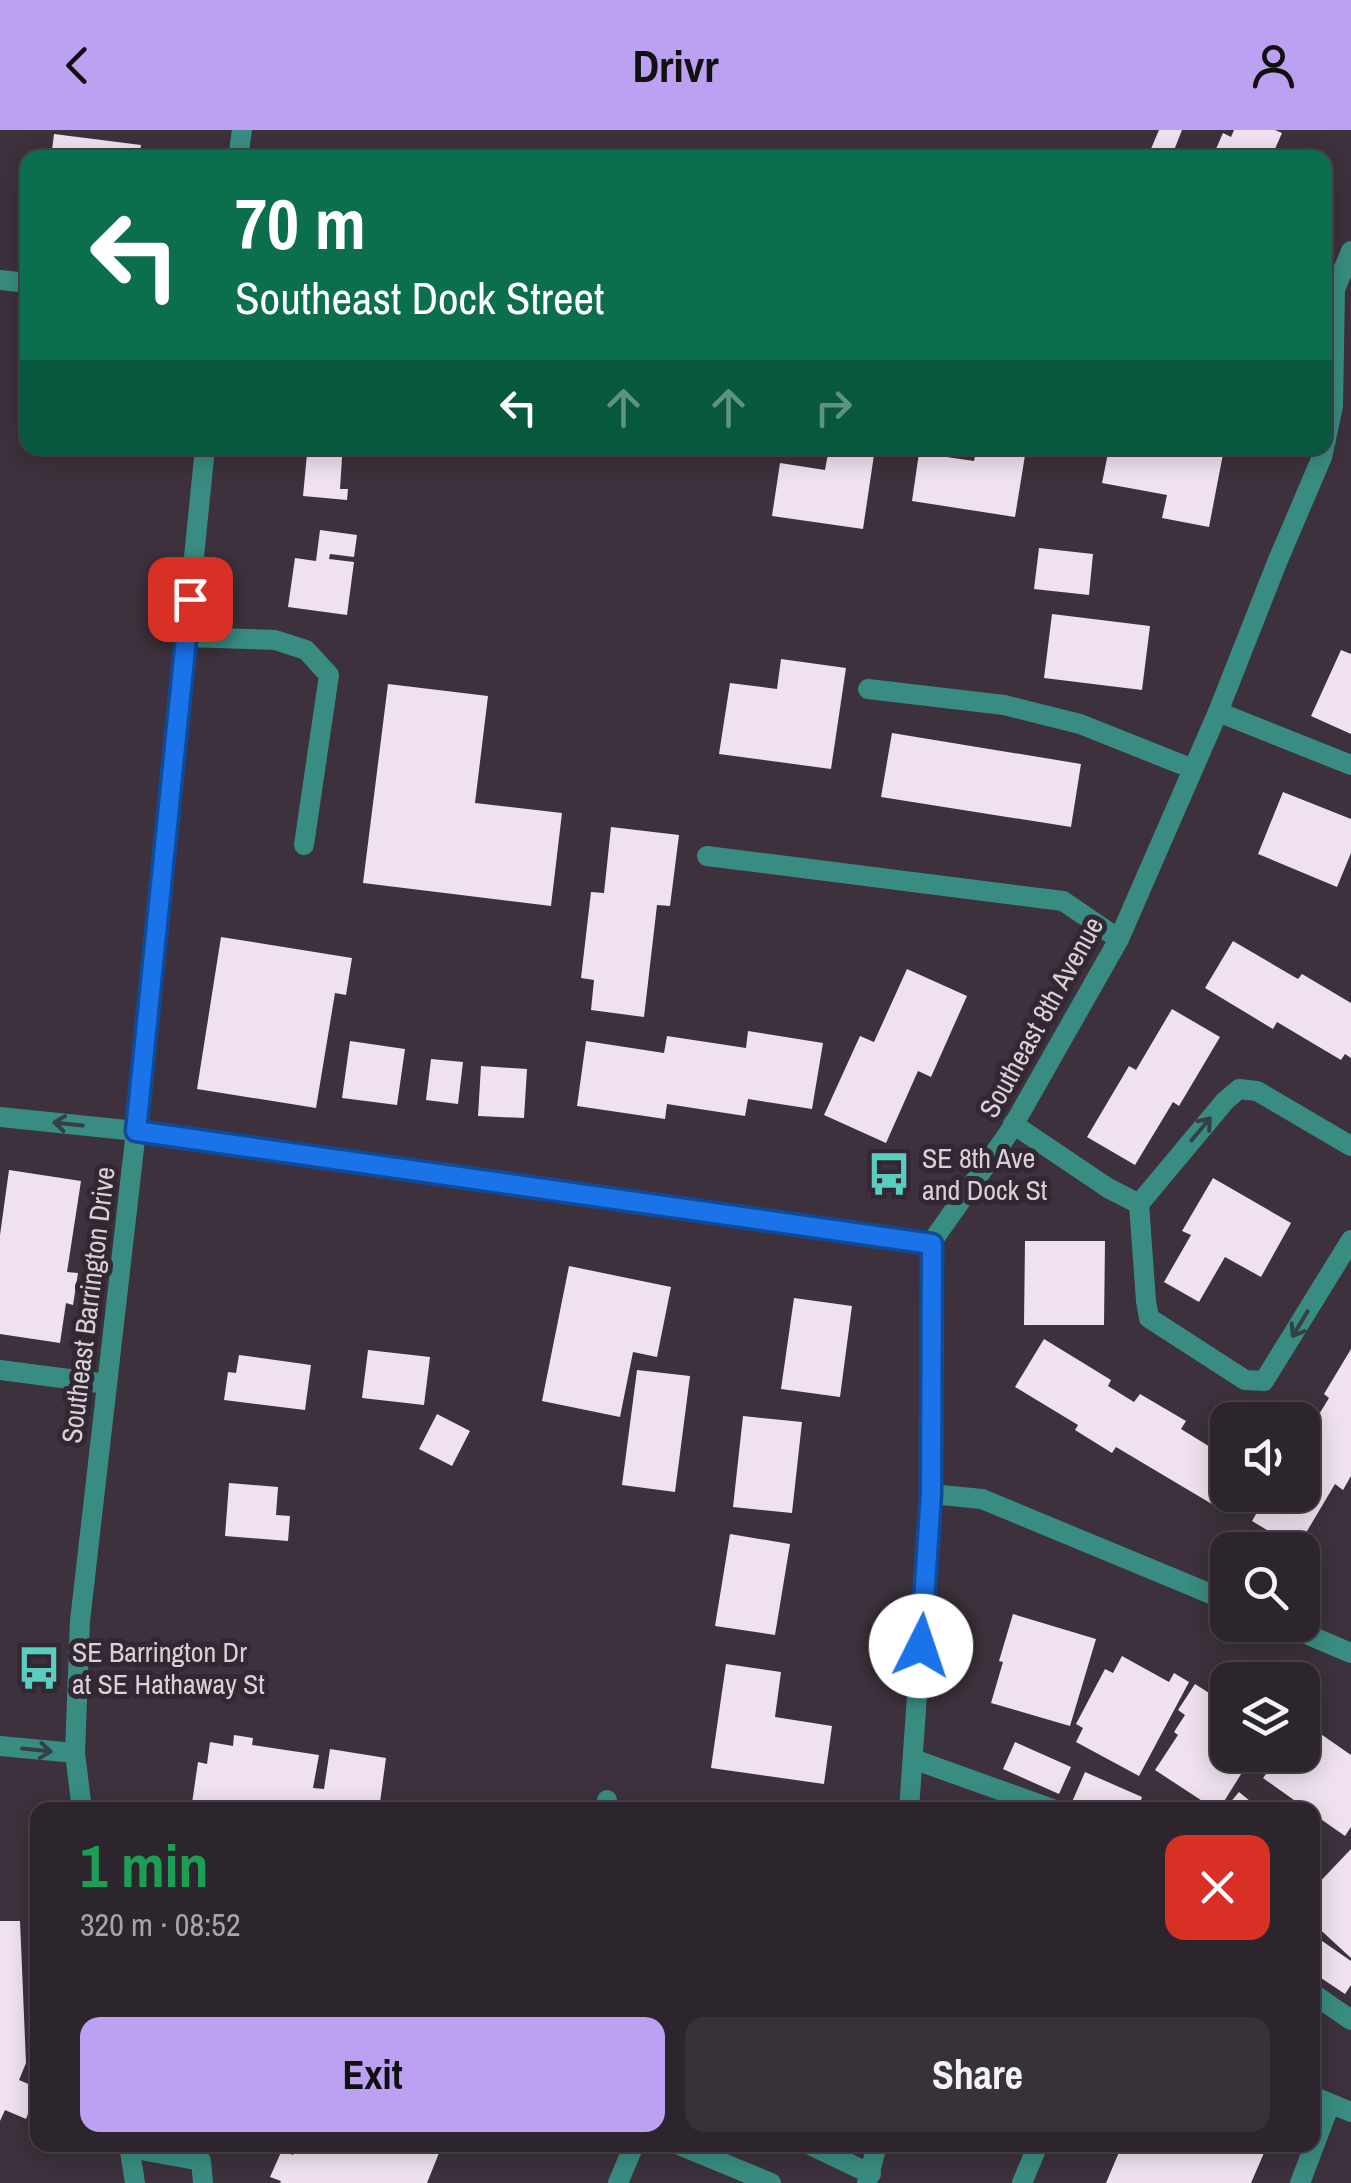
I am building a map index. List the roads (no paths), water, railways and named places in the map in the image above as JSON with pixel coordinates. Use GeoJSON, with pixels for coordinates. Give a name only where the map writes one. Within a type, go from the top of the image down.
{"type":"FeatureCollection","features":[{"type":"Feature","properties":{"kind":"street","name":"Southeast 8th Avenue"},"geometry":{"type":"LineString","coordinates":[[1332,406],[1335,289],[1351,250]]}},
{"type":"Feature","properties":{"kind":"street","name":"Southeast Barrington Drive"},"geometry":{"type":"LineString","coordinates":[[81,1802],[74,1754],[80,1621],[136,1131],[204,455]]}},
{"type":"Feature","properties":{"kind":"street","name":"Southeast 8th Avenue"},"geometry":{"type":"LineString","coordinates":[[932,1244],[1013,1124],[1118,939],[1218,712],[1323,455]]}},
{"type":"Feature","properties":{"kind":"street"},"geometry":{"type":"LineString","coordinates":[[186,636],[275,640],[306,650],[329,675],[304,845]]}},
{"type":"Feature","properties":{"kind":"street"},"geometry":{"type":"LineString","coordinates":[[868,688],[1004,704],[1080,724],[1193,769]]}},
{"type":"Feature","properties":{"kind":"street"},"geometry":{"type":"LineString","coordinates":[[1218,712],[1351,765]]}},
{"type":"Feature","properties":{"kind":"street"},"geometry":{"type":"LineString","coordinates":[[707,856],[1063,901],[1118,939]]}},
{"type":"Feature","properties":{"kind":"street"},"geometry":{"type":"LineString","coordinates":[[1351,1146],[1257,1091],[1239,1090],[1225,1100],[1139,1204],[1149,1318],[1245,1380],[1264,1380],[1351,1240]]}},
{"type":"Feature","properties":{"kind":"street"},"geometry":{"type":"LineString","coordinates":[[0,1117],[136,1131],[932,1244],[931,1494],[910,1802]]}},
{"type":"Feature","properties":{"kind":"street"},"geometry":{"type":"LineString","coordinates":[[1013,1124],[1108,1188],[1139,1204]]}},
{"type":"Feature","properties":{"kind":"street"},"geometry":{"type":"LineString","coordinates":[[0,1370],[107,1384]]}},
{"type":"Feature","properties":{"kind":"street"},"geometry":{"type":"LineString","coordinates":[[931,1494],[982,1499],[1210,1594]]}},
{"type":"Feature","properties":{"kind":"street"},"geometry":{"type":"LineString","coordinates":[[1320,1639],[1351,1652]]}},
{"type":"Feature","properties":{"kind":"street"},"geometry":{"type":"LineString","coordinates":[[0,1746],[74,1754]]}},
{"type":"Feature","properties":{"kind":"street"},"geometry":{"type":"LineString","coordinates":[[913,1759],[1033,1802]]}},
{"type":"Feature","properties":{"kind":"street"},"geometry":{"type":"LineString","coordinates":[[1320,1999],[1351,2020]]}},
{"type":"Feature","properties":{"kind":"street"},"geometry":{"type":"LineString","coordinates":[[1321,2100],[1351,2112]]}},
{"type":"Feature","properties":{"kind":"street"},"geometry":{"type":"LineString","coordinates":[[131,2152],[135,2183]]}},
{"type":"Feature","properties":{"kind":"street"},"geometry":{"type":"LineString","coordinates":[[158,2152],[200,2161],[203,2183]]}},
{"type":"Feature","properties":{"kind":"street"},"geometry":{"type":"LineString","coordinates":[[618,2183],[631,2152]]}},
{"type":"Feature","properties":{"kind":"street"},"geometry":{"type":"LineString","coordinates":[[693,2152],[743,2178],[771,2183]]}},
{"type":"Feature","properties":{"kind":"street"},"geometry":{"type":"LineString","coordinates":[[822,2152],[868,2179],[875,2152]]}},
{"type":"Feature","properties":{"kind":"street"},"geometry":{"type":"LineString","coordinates":[[1022,2183],[1035,2152]]}},
{"type":"Feature","properties":{"kind":"street"},"geometry":{"type":"LineString","coordinates":[[1300,2183],[1308,2152]]}},
{"type":"Feature","properties":{"kind":"place","name":"SE 8th Ave and Dock St"},"geometry":{"type":"Point","coordinates":[889,1174]}},
{"type":"Feature","properties":{"kind":"place","name":"SE Barrington Dr at SE Hathaway St"},"geometry":{"type":"Point","coordinates":[39,1668]}}]}
